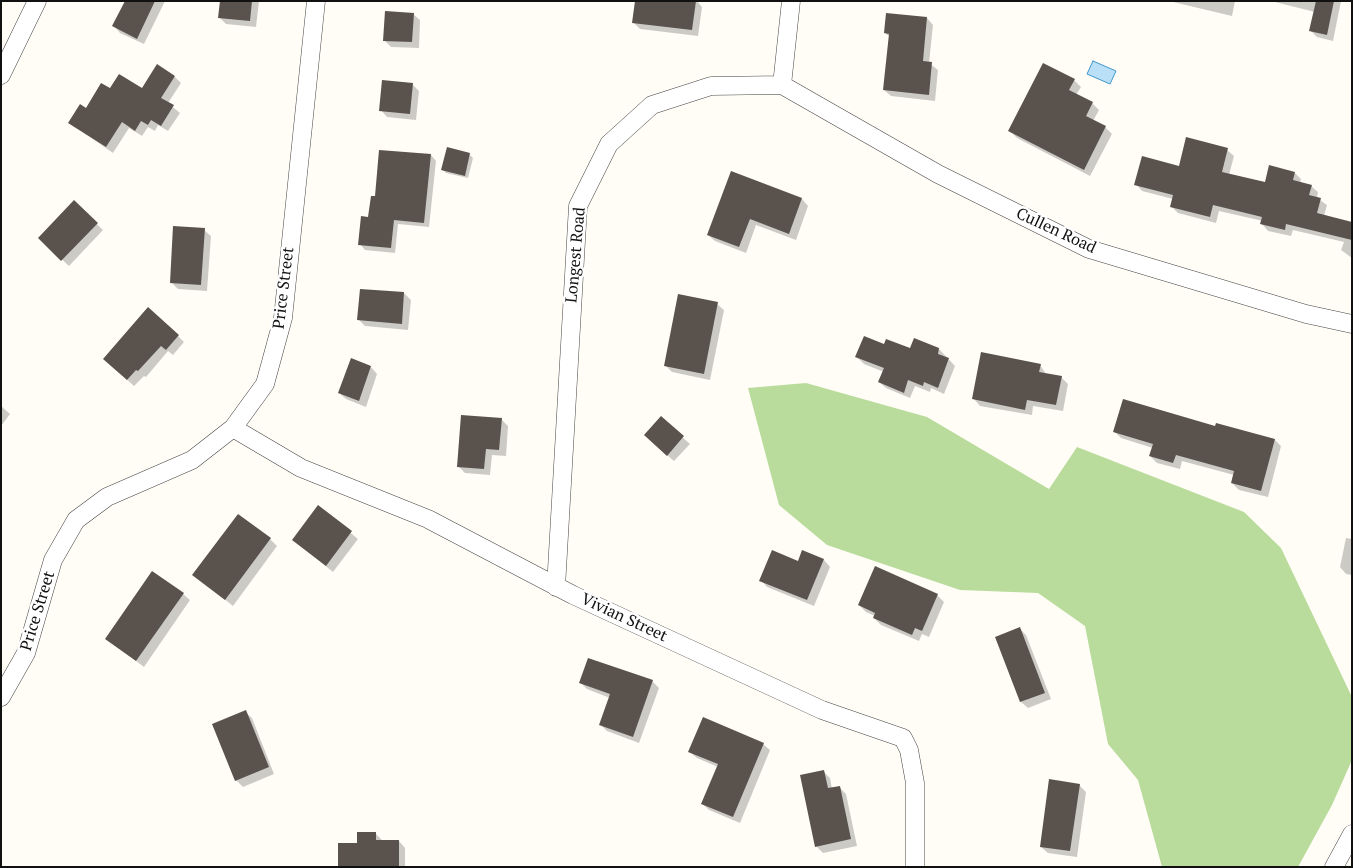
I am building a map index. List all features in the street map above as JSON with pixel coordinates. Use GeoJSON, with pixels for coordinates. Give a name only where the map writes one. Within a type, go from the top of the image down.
{"type":"FeatureCollection","features":[{"type":"Feature","properties":{"kind":"street"},"geometry":{"type":"LineString","coordinates":[[1,75],[37,1]]}},
{"type":"Feature","properties":{"kind":"street","name":"Price Street"},"geometry":{"type":"LineString","coordinates":[[1,697],[26,653],[53,560],[76,520],[107,497],[192,460],[233,428],[265,384],[283,318],[316,1]]}},
{"type":"Feature","properties":{"kind":"street"},"geometry":{"type":"LineString","coordinates":[[782,85],[791,1]]}},
{"type":"Feature","properties":{"kind":"street","name":"Cullen Road"},"geometry":{"type":"LineString","coordinates":[[782,85],[938,174],[1089,249],[1306,314],[1352,324]]}},
{"type":"Feature","properties":{"kind":"street","name":"Longest Road"},"geometry":{"type":"LineString","coordinates":[[556,587],[578,206],[609,144],[652,106],[711,86],[782,85]]}},
{"type":"Feature","properties":{"kind":"street","name":"Vivian Street"},"geometry":{"type":"LineString","coordinates":[[233,428],[301,468],[428,519],[556,587],[822,710],[903,738],[909,750],[915,783],[915,867]]}},
{"type":"Feature","properties":{"kind":"street"},"geometry":{"type":"LineString","coordinates":[[1334,867],[1352,834]]}},
{"type":"Feature","properties":{"kind":"green space"},"geometry":{"type":"Polygon","coordinates":[[[806,383],[927,417],[1049,489],[1077,447],[1244,512],[1281,548],[1352,697],[1352,760],[1332,805],[1298,867],[1162,867],[1138,780],[1108,744],[1085,626],[1038,593],[960,590],[827,545],[779,505],[748,388],[806,383]]]}},
{"type":"Feature","properties":{"kind":"water"},"geometry":{"type":"Polygon","coordinates":[[[1093,61],[1116,71],[1110,84],[1087,74],[1093,61]]]}},
{"type":"Feature","properties":{"kind":"building"},"geometry":{"type":"Polygon","coordinates":[[[125,1],[155,1],[137,39],[112,26],[125,1]]]}},
{"type":"Feature","properties":{"kind":"building"},"geometry":{"type":"Polygon","coordinates":[[[220,1],[252,1],[250,21],[218,18],[220,1]]]}},
{"type":"Feature","properties":{"kind":"building"},"geometry":{"type":"Polygon","coordinates":[[[635,1],[696,1],[692,30],[632,23],[635,1]]]}},
{"type":"Feature","properties":{"kind":"building"},"geometry":{"type":"Polygon","coordinates":[[[1316,1],[1334,1],[1327,35],[1309,31],[1316,1]]]}},
{"type":"Feature","properties":{"kind":"building"},"geometry":{"type":"Polygon","coordinates":[[[385,11],[414,13],[412,42],[383,41],[385,11]]]}},
{"type":"Feature","properties":{"kind":"building"},"geometry":{"type":"Polygon","coordinates":[[[886,13],[927,17],[923,61],[932,62],[929,95],[883,90],[889,34],[884,33],[886,13]]]}},
{"type":"Feature","properties":{"kind":"building"},"geometry":{"type":"Polygon","coordinates":[[[1043,63],[1075,79],[1069,90],[1093,102],[1086,116],[1106,126],[1084,170],[1008,131],[1043,63]]]}},
{"type":"Feature","properties":{"kind":"building"},"geometry":{"type":"Polygon","coordinates":[[[157,64],[175,76],[161,98],[174,105],[161,126],[151,120],[148,125],[141,121],[135,131],[122,122],[106,147],[68,123],[80,104],[86,108],[101,83],[110,88],[119,74],[142,88],[157,64]]]}},
{"type":"Feature","properties":{"kind":"building"},"geometry":{"type":"Polygon","coordinates":[[[382,80],[413,83],[410,114],[379,111],[382,80]]]}},
{"type":"Feature","properties":{"kind":"building"},"geometry":{"type":"Polygon","coordinates":[[[1186,137],[1228,148],[1222,172],[1265,182],[1269,165],[1295,172],[1293,180],[1312,185],[1309,195],[1321,198],[1317,213],[1352,222],[1352,240],[1286,224],[1285,230],[1260,224],[1262,217],[1213,205],[1210,217],[1170,207],[1173,195],[1134,185],[1142,156],[1179,166],[1186,137]]]}},
{"type":"Feature","properties":{"kind":"building"},"geometry":{"type":"Polygon","coordinates":[[[447,147],[470,153],[465,176],[441,170],[447,147]]]}},
{"type":"Feature","properties":{"kind":"building"},"geometry":{"type":"Polygon","coordinates":[[[379,150],[431,154],[424,223],[394,220],[391,248],[358,245],[361,216],[368,217],[371,196],[375,196],[379,150]]]}},
{"type":"Feature","properties":{"kind":"building"},"geometry":{"type":"Polygon","coordinates":[[[731,171],[802,198],[789,234],[750,219],[739,247],[707,235],[731,171]]]}},
{"type":"Feature","properties":{"kind":"building"},"geometry":{"type":"Polygon","coordinates":[[[74,200],[98,223],[61,261],[38,238],[74,200]]]}},
{"type":"Feature","properties":{"kind":"building"},"geometry":{"type":"Polygon","coordinates":[[[173,226],[205,228],[201,285],[170,283],[173,226]]]}},
{"type":"Feature","properties":{"kind":"building"},"geometry":{"type":"Polygon","coordinates":[[[360,289],[404,292],[402,324],[357,320],[360,289]]]}},
{"type":"Feature","properties":{"kind":"building"},"geometry":{"type":"Polygon","coordinates":[[[678,294],[718,302],[704,374],[664,366],[678,294]]]}},
{"type":"Feature","properties":{"kind":"building"},"geometry":{"type":"Polygon","coordinates":[[[148,307],[179,335],[166,350],[161,346],[127,380],[103,359],[148,307]]]}},
{"type":"Feature","properties":{"kind":"building"},"geometry":{"type":"Polygon","coordinates":[[[864,336],[884,344],[886,339],[910,348],[914,338],[939,348],[938,354],[949,358],[938,388],[924,382],[923,386],[908,380],[904,393],[878,382],[884,368],[855,357],[864,336]]]}},
{"type":"Feature","properties":{"kind":"building"},"geometry":{"type":"Polygon","coordinates":[[[981,352],[1041,364],[1039,372],[1062,376],[1056,405],[1027,400],[1025,410],[972,399],[981,352]]]}},
{"type":"Feature","properties":{"kind":"building"},"geometry":{"type":"Polygon","coordinates":[[[351,358],[371,366],[359,401],[338,393],[351,358]]]}},
{"type":"Feature","properties":{"kind":"building"},"geometry":{"type":"Polygon","coordinates":[[[1123,399],[1215,426],[1216,423],[1275,439],[1261,491],[1231,483],[1234,471],[1176,455],[1173,463],[1149,456],[1153,444],[1113,432],[1123,399]]]}},
{"type":"Feature","properties":{"kind":"building"},"geometry":{"type":"Polygon","coordinates":[[[461,415],[502,418],[499,450],[486,449],[484,469],[457,467],[461,415]]]}},
{"type":"Feature","properties":{"kind":"building"},"geometry":{"type":"Polygon","coordinates":[[[661,416],[684,436],[667,456],[644,435],[661,416]]]}},
{"type":"Feature","properties":{"kind":"building"},"geometry":{"type":"Polygon","coordinates":[[[318,505],[352,531],[326,566],[292,540],[318,505]]]}},
{"type":"Feature","properties":{"kind":"building"},"geometry":{"type":"Polygon","coordinates":[[[238,514],[271,538],[225,600],[192,575],[238,514]]]}},
{"type":"Feature","properties":{"kind":"building"},"geometry":{"type":"Polygon","coordinates":[[[772,550],[798,561],[802,550],[824,559],[807,600],[759,581],[772,550]]]}},
{"type":"Feature","properties":{"kind":"building"},"geometry":{"type":"Polygon","coordinates":[[[875,566],[938,594],[922,631],[915,628],[912,635],[873,618],[875,613],[858,605],[875,566]]]}},
{"type":"Feature","properties":{"kind":"building"},"geometry":{"type":"Polygon","coordinates":[[[152,571],[184,593],[136,661],[105,639],[152,571]]]}},
{"type":"Feature","properties":{"kind":"building"},"geometry":{"type":"Polygon","coordinates":[[[1020,627],[1045,693],[1020,702],[995,637],[1020,627]]]}},
{"type":"Feature","properties":{"kind":"building"},"geometry":{"type":"Polygon","coordinates":[[[588,658],[653,680],[633,737],[599,725],[610,694],[579,683],[588,658]]]}},
{"type":"Feature","properties":{"kind":"building"},"geometry":{"type":"Polygon","coordinates":[[[246,710],[269,767],[235,781],[212,724],[246,710]]]}},
{"type":"Feature","properties":{"kind":"building"},"geometry":{"type":"Polygon","coordinates":[[[703,717],[764,743],[733,817],[701,804],[718,764],[688,752],[703,717]]]}},
{"type":"Feature","properties":{"kind":"building"},"geometry":{"type":"Polygon","coordinates":[[[824,770],[828,788],[840,786],[851,839],[815,847],[800,775],[824,770]]]}},
{"type":"Feature","properties":{"kind":"building"},"geometry":{"type":"Polygon","coordinates":[[[1049,779],[1080,784],[1070,851],[1040,847],[1049,779]]]}},
{"type":"Feature","properties":{"kind":"building"},"geometry":{"type":"Polygon","coordinates":[[[357,832],[376,832],[376,840],[399,840],[399,867],[338,867],[338,843],[357,843],[357,832]]]}}]}
